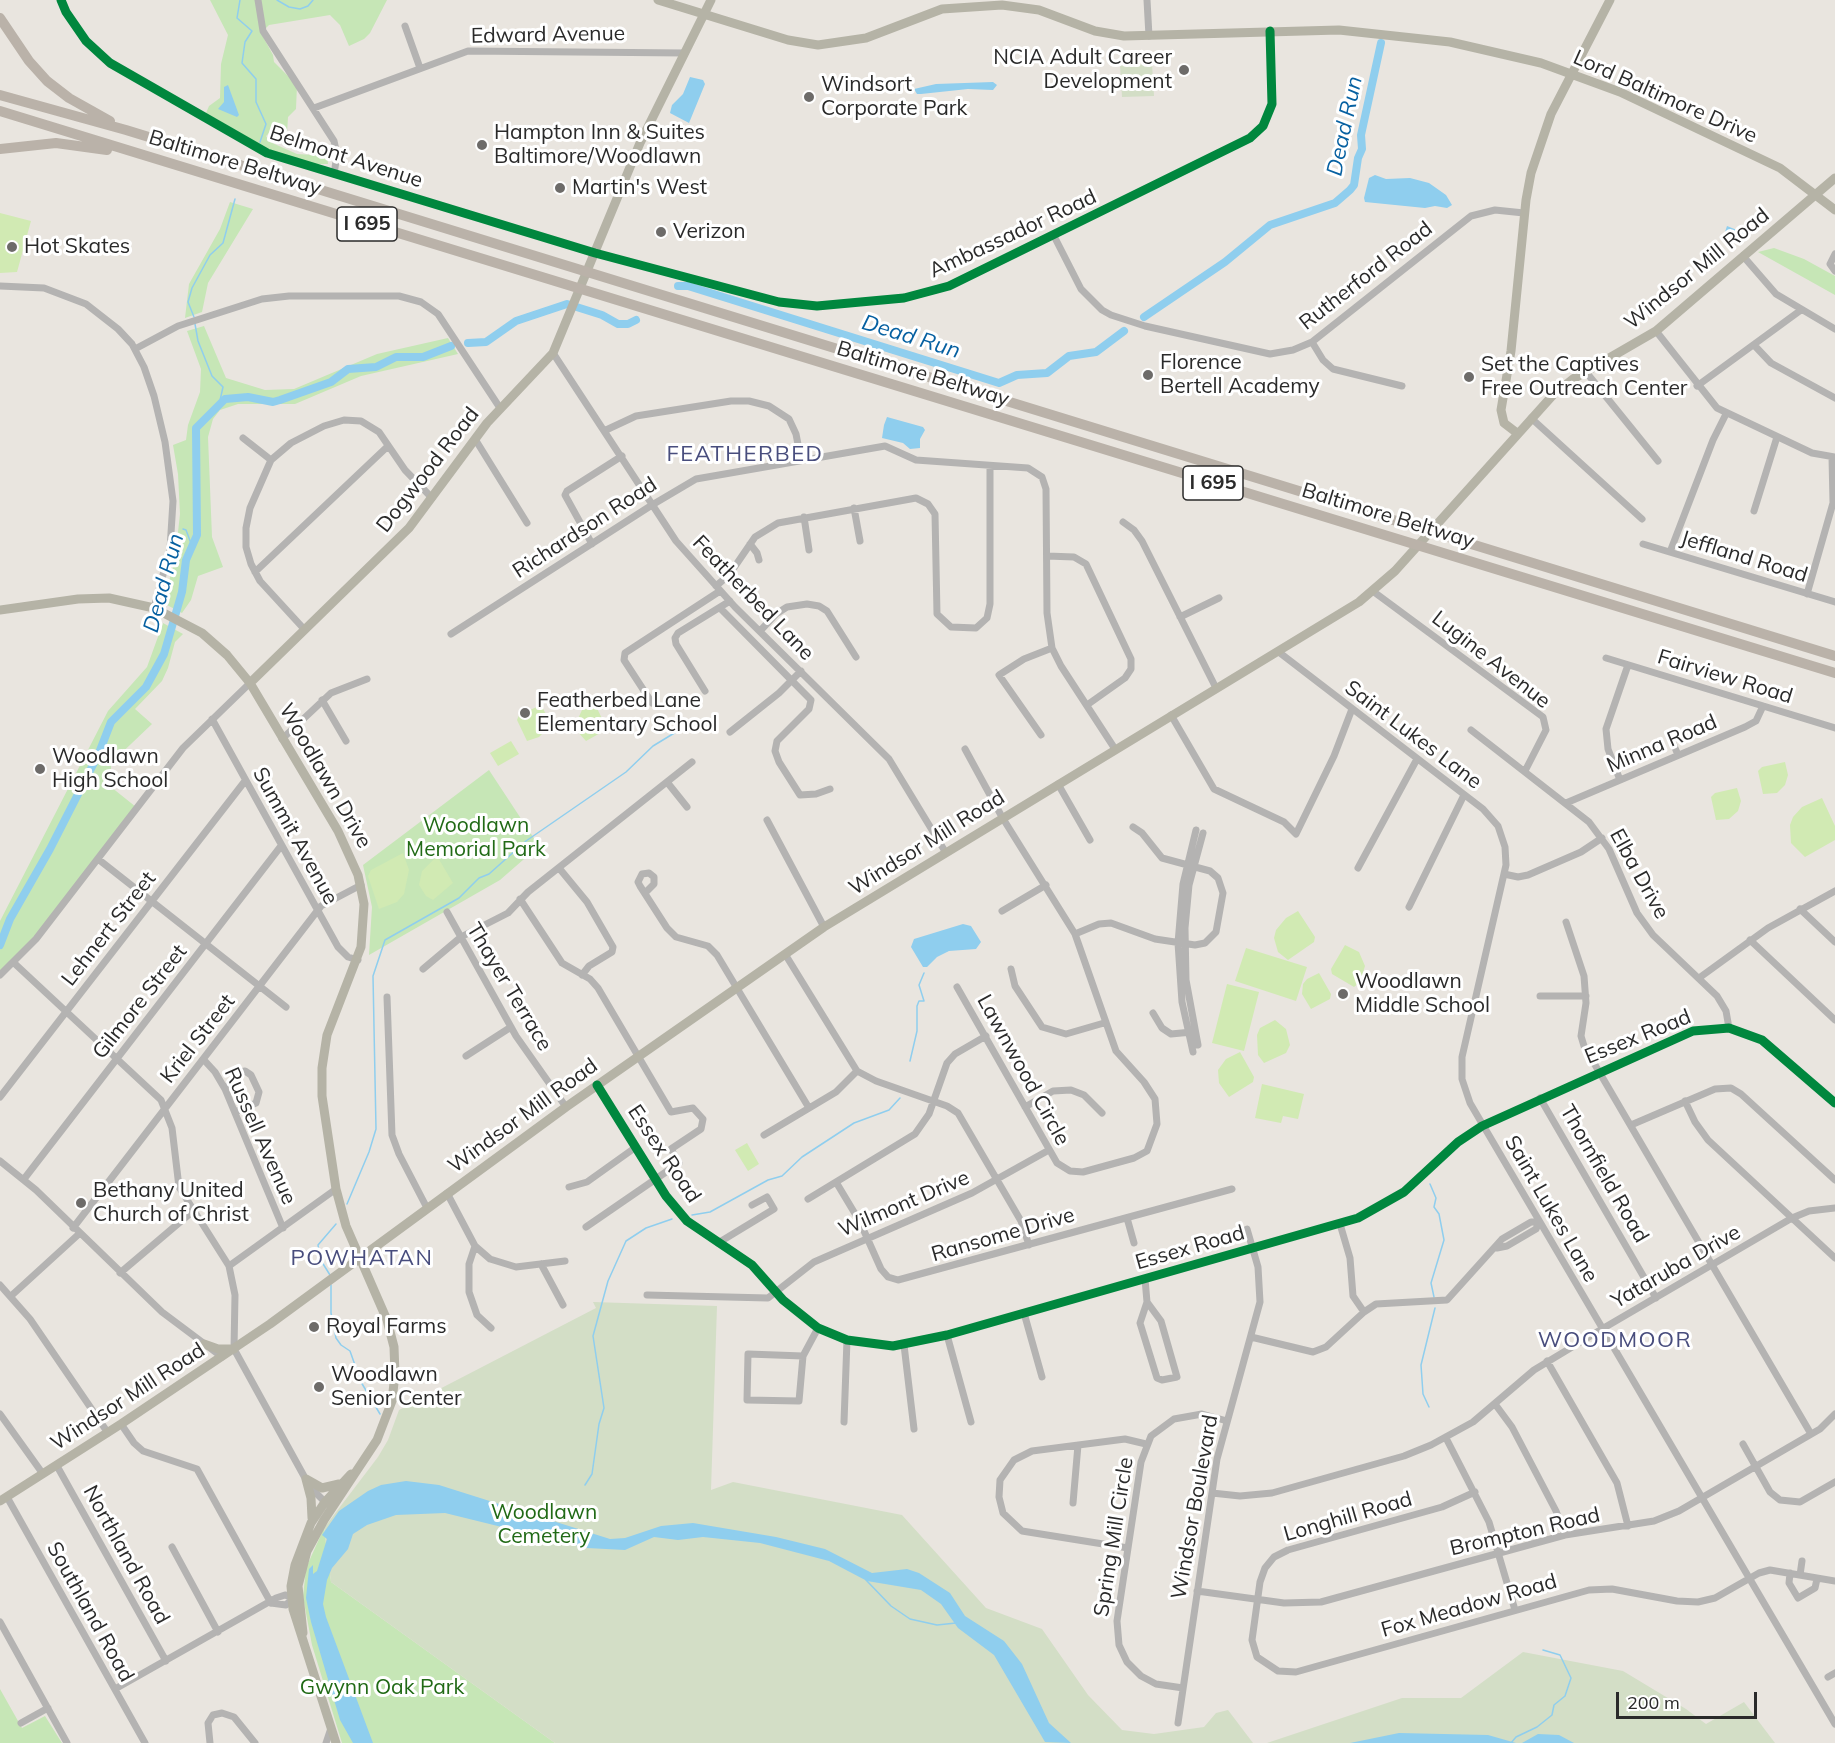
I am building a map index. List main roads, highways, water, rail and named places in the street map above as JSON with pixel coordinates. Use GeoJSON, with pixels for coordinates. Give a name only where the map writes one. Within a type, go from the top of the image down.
{"type":"FeatureCollection","features":[{"type":"Feature","properties":{"kind":"highway"},"geometry":{"type":"LineString","coordinates":[[0,18],[28,61],[47,81],[69,98],[126,130]]}},
{"type":"Feature","properties":{"kind":"highway","name":"Baltimore Beltway"},"geometry":{"type":"LineString","coordinates":[[0,95],[126,130],[597,277],[1835,656]]}},
{"type":"Feature","properties":{"kind":"highway","name":"Baltimore Beltway"},"geometry":{"type":"LineString","coordinates":[[0,111],[1835,673]]}},
{"type":"Feature","properties":{"kind":"highway"},"geometry":{"type":"LineString","coordinates":[[0,149],[56,143],[85,146],[165,162]]}},
{"type":"Feature","properties":{"kind":"main road","name":"Lord Baltimore Drive"},"geometry":{"type":"LineString","coordinates":[[658,0],[779,38],[818,45],[866,38],[942,9],[1002,5],[1039,10],[1112,34],[1149,36],[1270,31],[1364,32],[1429,38],[1492,50],[1571,74],[1636,100],[1790,174],[1835,210]]}},
{"type":"Feature","properties":{"kind":"main road","name":"Dogwood Road"},"geometry":{"type":"LineString","coordinates":[[250,683],[403,534],[500,408],[553,353],[640,143],[711,0]]}},
{"type":"Feature","properties":{"kind":"main road"},"geometry":{"type":"LineString","coordinates":[[1517,433],[1504,423],[1501,414],[1524,213],[1531,173],[1542,136],[1610,0]]}},
{"type":"Feature","properties":{"kind":"main road","name":"Windsor Mill Road"},"geometry":{"type":"LineString","coordinates":[[3,1499],[122,1424],[234,1349],[566,1107],[824,927],[1171,715],[1280,653],[1374,592],[1442,519],[1531,417],[1564,385],[1656,331],[1835,178]]}},
{"type":"Feature","properties":{"kind":"main road","name":"Woodlawn Drive"},"geometry":{"type":"LineString","coordinates":[[0,610],[94,598],[121,600],[154,608],[173,616],[215,644],[250,683],[348,850],[361,885],[364,920],[358,960],[330,1027],[322,1068],[322,1096],[336,1189],[346,1226],[387,1320],[394,1347],[395,1374],[392,1401],[385,1424],[359,1466],[330,1502]]}},
{"type":"Feature","properties":{"kind":"main road"},"geometry":{"type":"LineString","coordinates":[[204,1344],[218,1349],[234,1349]]}},
{"type":"Feature","properties":{"kind":"main road","name":"Woodlawn Drive"},"geometry":{"type":"LineString","coordinates":[[330,1502],[341,1483],[359,1466]]}},
{"type":"Feature","properties":{"kind":"main road"},"geometry":{"type":"LineString","coordinates":[[336,1743],[303,1633],[295,1598],[295,1565],[311,1523],[313,1507],[306,1479],[322,1488],[341,1483]]}},
{"type":"Feature","properties":{"kind":"main road"},"geometry":{"type":"LineString","coordinates":[[311,1523],[330,1502]]}},
{"type":"Feature","properties":{"kind":"main road"},"geometry":{"type":"LineString","coordinates":[[295,1598],[307,1551],[330,1502]]}},
{"type":"Feature","properties":{"kind":"water"},"geometry":{"type":"Polygon","coordinates":[[[690,77],[703,80],[705,84],[689,123],[670,113],[672,105],[683,94],[690,77]]]}},
{"type":"Feature","properties":{"kind":"water"},"geometry":{"type":"Polygon","coordinates":[[[993,82],[997,85],[993,90],[968,89],[917,94],[914,89],[936,84],[993,82]]]}},
{"type":"Feature","properties":{"kind":"water"},"geometry":{"type":"Polygon","coordinates":[[[228,85],[239,115],[237,117],[218,109],[224,102],[224,87],[228,85]]]}},
{"type":"Feature","properties":{"kind":"water"},"geometry":{"type":"Polygon","coordinates":[[[1375,175],[1386,179],[1410,178],[1429,183],[1446,195],[1452,205],[1447,208],[1435,206],[1425,208],[1365,202],[1369,178],[1375,175]]]}},
{"type":"Feature","properties":{"kind":"water"},"geometry":{"type":"Polygon","coordinates":[[[1727,226],[1742,232],[1746,238],[1744,241],[1724,235],[1727,226]]]}},
{"type":"Feature","properties":{"kind":"water"},"geometry":{"type":"Polygon","coordinates":[[[887,417],[923,427],[925,430],[920,439],[920,448],[910,449],[903,443],[882,438],[887,417]]]}},
{"type":"Feature","properties":{"kind":"water"},"geometry":{"type":"Polygon","coordinates":[[[963,924],[971,926],[981,942],[976,949],[949,951],[937,957],[927,967],[923,967],[911,947],[914,939],[963,924]]]}},
{"type":"Feature","properties":{"kind":"water"},"geometry":{"type":"Polygon","coordinates":[[[406,1481],[439,1485],[610,1539],[625,1538],[661,1526],[693,1523],[776,1537],[825,1549],[872,1573],[907,1569],[919,1573],[950,1593],[965,1616],[1004,1641],[1022,1664],[1049,1723],[1071,1743],[1045,1742],[994,1655],[958,1628],[941,1604],[921,1590],[867,1581],[829,1561],[760,1543],[703,1537],[678,1540],[654,1537],[625,1550],[587,1548],[445,1513],[396,1515],[367,1525],[353,1534],[348,1549],[332,1568],[327,1580],[323,1604],[326,1617],[373,1743],[353,1743],[340,1720],[311,1622],[306,1598],[309,1569],[313,1565],[313,1574],[317,1571],[327,1539],[322,1535],[339,1511],[381,1485],[406,1481]]]}},
{"type":"Feature","properties":{"kind":"water"},"geometry":{"type":"Polygon","coordinates":[[[1399,1733],[1488,1735],[1516,1743],[1350,1743],[1399,1733]]]}},
{"type":"Feature","properties":{"kind":"water"},"geometry":{"type":"Polygon","coordinates":[[[1538,1734],[1559,1735],[1574,1743],[1522,1743],[1538,1734]]]}},
{"type":"Feature","properties":{"kind":"waterway"},"geometry":{"type":"LineString","coordinates":[[240,0],[237,18],[252,31],[245,42],[242,63],[256,79],[256,102],[266,124],[260,142]]}},
{"type":"Feature","properties":{"kind":"waterway"},"geometry":{"type":"LineString","coordinates":[[277,0],[289,7],[300,9],[308,6],[313,0]]}},
{"type":"Feature","properties":{"kind":"waterway","name":"Dead Run"},"geometry":{"type":"LineString","coordinates":[[1144,317],[1225,262],[1270,225],[1335,203],[1350,190],[1354,185],[1358,158],[1362,149],[1361,135],[1381,43]]}},
{"type":"Feature","properties":{"kind":"waterway"},"geometry":{"type":"LineString","coordinates":[[194,317],[188,302],[192,288],[210,255],[223,243],[235,199]]}},
{"type":"Feature","properties":{"kind":"waterway","name":"Dead Run"},"geometry":{"type":"LineString","coordinates":[[678,286],[688,286],[999,383],[1017,375],[1047,373],[1069,356],[1096,352],[1124,331]]}},
{"type":"Feature","properties":{"kind":"waterway","name":"Dead Run"},"geometry":{"type":"LineString","coordinates":[[468,343],[486,342],[516,321],[567,304],[602,315],[618,324],[628,324],[636,320]]}},
{"type":"Feature","properties":{"kind":"waterway"},"geometry":{"type":"LineString","coordinates":[[195,324],[198,341],[212,376],[223,387],[219,405]]}},
{"type":"Feature","properties":{"kind":"waterway","name":"Dead Run"},"geometry":{"type":"LineString","coordinates":[[0,945],[10,919],[50,849],[99,753],[111,722],[146,687],[164,654],[182,592],[186,560],[197,535],[196,428],[225,399],[248,397],[273,402],[331,382],[348,369],[376,367],[396,357],[423,357],[451,346]]}},
{"type":"Feature","properties":{"kind":"waterway"},"geometry":{"type":"LineString","coordinates":[[183,529],[186,530],[192,546]]}},
{"type":"Feature","properties":{"kind":"waterway"},"geometry":{"type":"LineString","coordinates":[[347,1204],[376,1129],[373,976],[385,940],[459,898],[479,878],[489,874],[526,841],[626,772],[653,746],[676,732]]}},
{"type":"Feature","properties":{"kind":"waterway"},"geometry":{"type":"LineString","coordinates":[[910,1061],[917,1031],[917,1006],[919,1001],[924,1001],[919,985],[924,973]]}},
{"type":"Feature","properties":{"kind":"waterway"},"geometry":{"type":"LineString","coordinates":[[692,1215],[710,1212],[768,1180],[782,1176],[802,1157],[854,1123],[889,1110],[900,1098]]}},
{"type":"Feature","properties":{"kind":"waterway"},"geometry":{"type":"LineString","coordinates":[[1430,1184],[1436,1198],[1434,1207],[1439,1214],[1444,1240],[1431,1283],[1434,1297]]}},
{"type":"Feature","properties":{"kind":"waterway"},"geometry":{"type":"LineString","coordinates":[[585,1485],[592,1474],[599,1424],[604,1408],[593,1336],[608,1281],[626,1241],[646,1228],[672,1219]]}},
{"type":"Feature","properties":{"kind":"waterway"},"geometry":{"type":"LineString","coordinates":[[330,1275],[320,1259],[318,1245],[336,1224]]}},
{"type":"Feature","properties":{"kind":"waterway"},"geometry":{"type":"LineString","coordinates":[[331,1285],[331,1313],[336,1338],[350,1351],[361,1382],[380,1414]]}},
{"type":"Feature","properties":{"kind":"waterway"},"geometry":{"type":"LineString","coordinates":[[1429,1407],[1423,1394],[1421,1365],[1435,1308]]}},
{"type":"Feature","properties":{"kind":"waterway"},"geometry":{"type":"LineString","coordinates":[[866,1580],[891,1606],[910,1619],[937,1625],[956,1623]]}},
{"type":"Feature","properties":{"kind":"waterway"},"geometry":{"type":"LineString","coordinates":[[1511,1743],[1516,1737],[1537,1727],[1552,1715],[1554,1705],[1565,1696],[1571,1678],[1560,1655],[1543,1650]]}},
{"type":"Feature","properties":{"kind":"place","name":"NCIA Adult Career Development"},"geometry":{"type":"Point","coordinates":[1184,70]}},
{"type":"Feature","properties":{"kind":"place","name":"Windsort Corporate Park"},"geometry":{"type":"Point","coordinates":[809,97]}},
{"type":"Feature","properties":{"kind":"place","name":"Hampton Inn & Suites Baltimore/Woodlawn"},"geometry":{"type":"Point","coordinates":[482,145]}},
{"type":"Feature","properties":{"kind":"place","name":"Martin's West"},"geometry":{"type":"Point","coordinates":[560,188]}},
{"type":"Feature","properties":{"kind":"place","name":"Verizon"},"geometry":{"type":"Point","coordinates":[661,232]}},
{"type":"Feature","properties":{"kind":"place","name":"Hot Skates"},"geometry":{"type":"Point","coordinates":[12,247]}},
{"type":"Feature","properties":{"kind":"place","name":"Florence Bertell Academy"},"geometry":{"type":"Point","coordinates":[1148,375]}},
{"type":"Feature","properties":{"kind":"place","name":"Set the Captives Free Outreach Center"},"geometry":{"type":"Point","coordinates":[1469,377]}},
{"type":"Feature","properties":{"kind":"place","name":"Featherbed Lane Elementary School"},"geometry":{"type":"Point","coordinates":[525,713]}},
{"type":"Feature","properties":{"kind":"place","name":"Woodlawn High School"},"geometry":{"type":"Point","coordinates":[40,769]}},
{"type":"Feature","properties":{"kind":"place","name":"Woodlawn Middle School"},"geometry":{"type":"Point","coordinates":[1343,994]}},
{"type":"Feature","properties":{"kind":"place","name":"Bethany United Church of Christ"},"geometry":{"type":"Point","coordinates":[81,1203]}},
{"type":"Feature","properties":{"kind":"place","name":"Royal Farms"},"geometry":{"type":"Point","coordinates":[314,1327]}},
{"type":"Feature","properties":{"kind":"place","name":"Woodlawn Senior Center"},"geometry":{"type":"Point","coordinates":[319,1387]}},
{"type":"Feature","properties":{"kind":"district","name":"FEATHERBED"},"geometry":{"type":"Point","coordinates":[745,454]}},
{"type":"Feature","properties":{"kind":"district","name":"POWHATAN"},"geometry":{"type":"Point","coordinates":[362,1258]}},
{"type":"Feature","properties":{"kind":"district","name":"WOODMOOR"},"geometry":{"type":"Point","coordinates":[1615,1340]}},
{"type":"Feature","properties":{"kind":"park label","name":"Woodlawn Memorial Park"},"geometry":{"type":"Point","coordinates":[476,838]}},
{"type":"Feature","properties":{"kind":"park label","name":"Woodlawn Cemetery"},"geometry":{"type":"Point","coordinates":[544,1525]}},
{"type":"Feature","properties":{"kind":"park label","name":"Gwynn Oak Park"},"geometry":{"type":"Point","coordinates":[382,1688]}}]}
